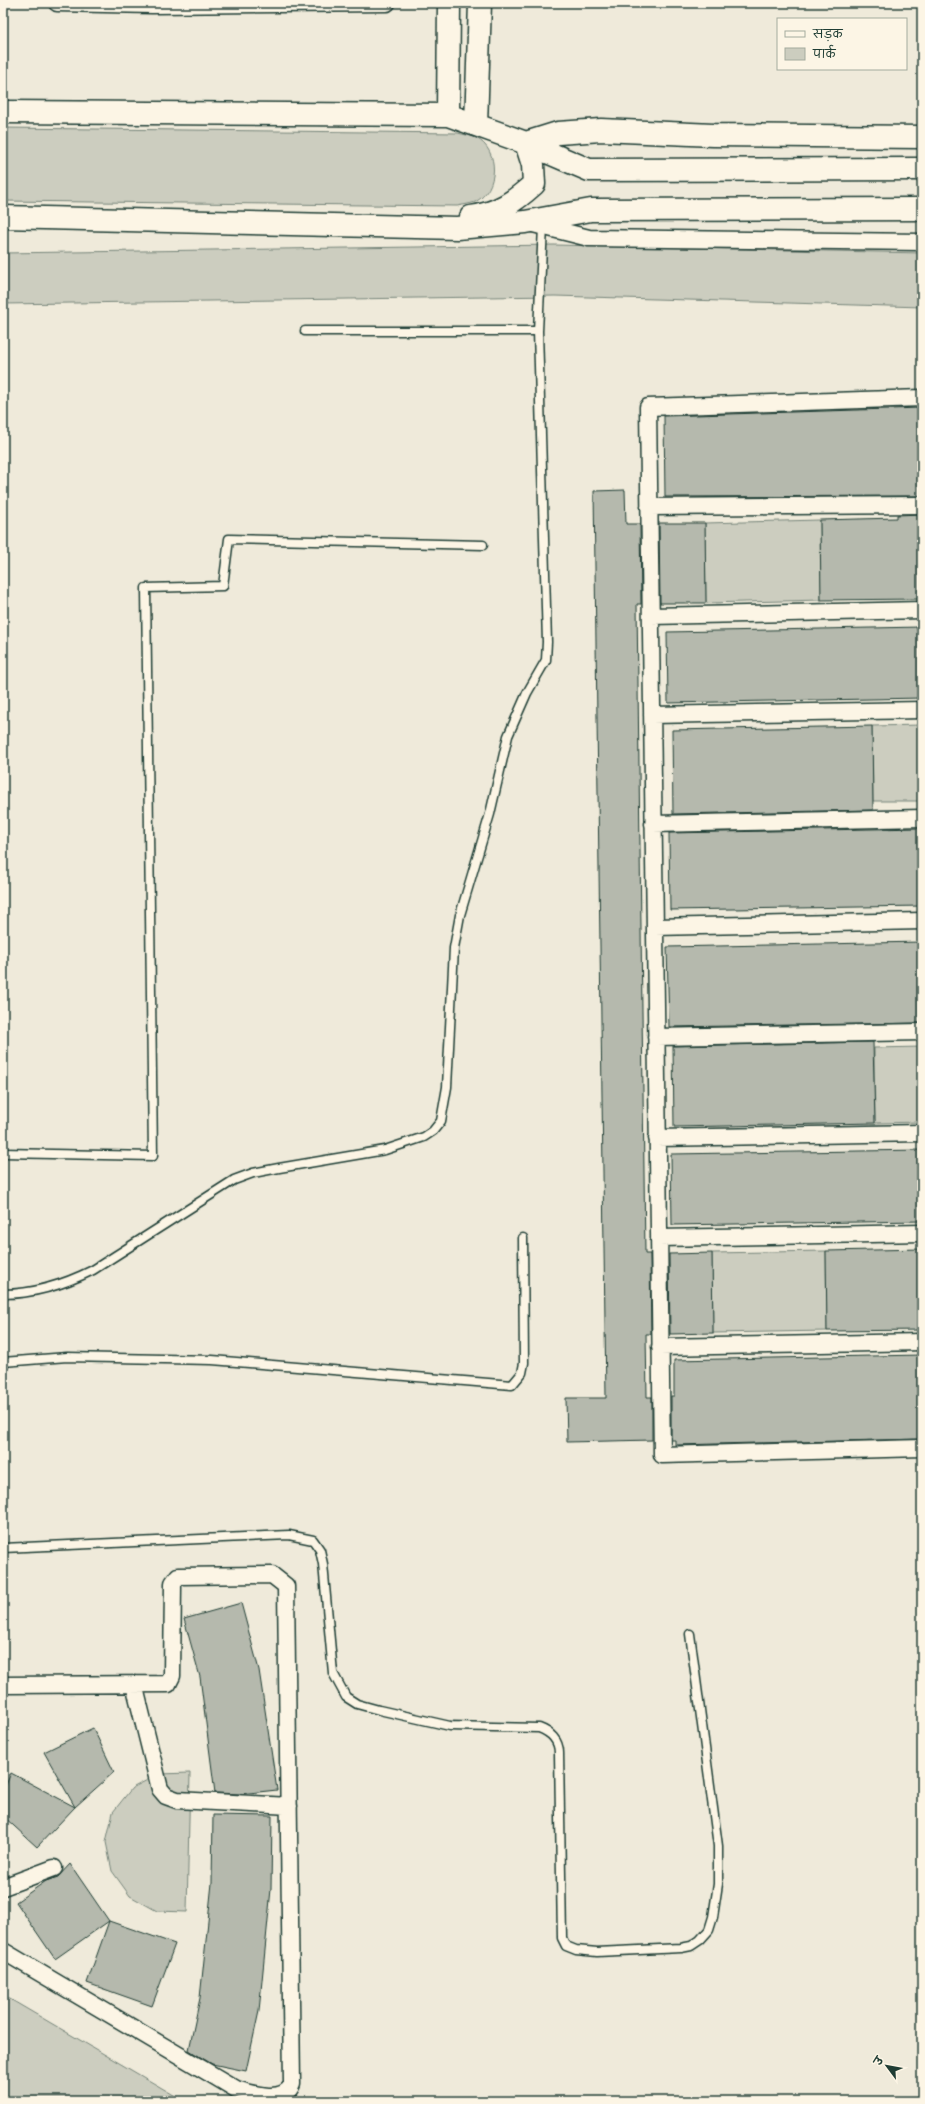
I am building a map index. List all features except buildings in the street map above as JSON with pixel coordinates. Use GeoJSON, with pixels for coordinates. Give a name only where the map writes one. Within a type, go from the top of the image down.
{"type":"FeatureCollection","features":[{"type":"Feature","properties":{"kind":"main road"},"geometry":{"type":"LineString","coordinates":[[448,115],[449,3]]}},
{"type":"Feature","properties":{"kind":"main road"},"geometry":{"type":"LineString","coordinates":[[476,125],[480,3]]}},
{"type":"Feature","properties":{"kind":"main road"},"geometry":{"type":"LineString","coordinates":[[3,112],[448,115],[526,143],[588,170],[922,169]]}},
{"type":"Feature","properties":{"kind":"main road"},"geometry":{"type":"LineString","coordinates":[[526,143],[558,133],[601,130],[713,135],[922,137]]}},
{"type":"Feature","properties":{"kind":"main road"},"geometry":{"type":"LineString","coordinates":[[425,227],[442,221],[490,214],[520,197],[534,184],[533,165],[526,143]]}},
{"type":"Feature","properties":{"kind":"main road"},"geometry":{"type":"LineString","coordinates":[[3,217],[457,228],[534,224],[591,210],[922,209]]}},
{"type":"Feature","properties":{"kind":"street"},"geometry":{"type":"LineString","coordinates":[[58,3],[387,3]]}},
{"type":"Feature","properties":{"kind":"street"},"geometry":{"type":"LineString","coordinates":[[534,224],[589,238],[922,242]]}},
{"type":"Feature","properties":{"kind":"street"},"geometry":{"type":"LineString","coordinates":[[922,398],[648,407],[662,1455],[922,1448]]}},
{"type":"Feature","properties":{"kind":"street"},"geometry":{"type":"LineString","coordinates":[[649,507],[922,505]]}},
{"type":"Feature","properties":{"kind":"street"},"geometry":{"type":"LineString","coordinates":[[650,616],[922,610]]}},
{"type":"Feature","properties":{"kind":"street"},"geometry":{"type":"LineString","coordinates":[[652,715],[922,710]]}},
{"type":"Feature","properties":{"kind":"street"},"geometry":{"type":"LineString","coordinates":[[653,824],[922,818]]}},
{"type":"Feature","properties":{"kind":"street"},"geometry":{"type":"LineString","coordinates":[[655,927],[922,921]]}},
{"type":"Feature","properties":{"kind":"street"},"geometry":{"type":"LineString","coordinates":[[656,1037],[922,1032]]}},
{"type":"Feature","properties":{"kind":"street"},"geometry":{"type":"LineString","coordinates":[[657,1138],[922,1133]]}},
{"type":"Feature","properties":{"kind":"street"},"geometry":{"type":"LineString","coordinates":[[659,1238],[922,1233]]}},
{"type":"Feature","properties":{"kind":"street"},"geometry":{"type":"LineString","coordinates":[[660,1347],[922,1342]]}},
{"type":"Feature","properties":{"kind":"street"},"geometry":{"type":"LineString","coordinates":[[3,1685],[168,1684],[172,1676],[173,1583],[178,1576],[272,1575],[281,1580],[286,1586],[292,2084],[286,2094],[278,2098],[266,2098],[236,2089],[3,1950]]}},
{"type":"Feature","properties":{"kind":"street"},"geometry":{"type":"LineString","coordinates":[[134,1684],[160,1789],[166,1796],[178,1800],[289,1806]]}},
{"type":"Feature","properties":{"kind":"street"},"geometry":{"type":"LineString","coordinates":[[3,1886],[54,1868]]}},
{"type":"Feature","properties":{"kind":"lane"},"geometry":{"type":"LineString","coordinates":[[3,1294],[45,1289],[70,1281],[93,1270],[234,1180],[253,1173],[385,1150],[424,1137],[433,1131],[440,1121],[447,1087],[454,948],[460,915],[490,814],[508,736],[527,693],[546,660],[547,642],[534,224]]}},
{"type":"Feature","properties":{"kind":"lane"},"geometry":{"type":"LineString","coordinates":[[305,331],[538,331]]}},
{"type":"Feature","properties":{"kind":"lane"},"geometry":{"type":"LineString","coordinates":[[3,1153],[154,1156],[146,588],[223,586],[229,539],[483,545]]}},
{"type":"Feature","properties":{"kind":"lane"},"geometry":{"type":"LineString","coordinates":[[3,1362],[67,1357],[212,1360],[512,1385],[522,1373],[524,1363],[523,1238]]}},
{"type":"Feature","properties":{"kind":"lane"},"geometry":{"type":"LineString","coordinates":[[3,1548],[289,1535],[301,1536],[313,1540],[320,1550],[323,1564],[333,1673],[346,1697],[357,1704],[450,1726],[538,1728],[545,1730],[556,1739],[560,1752],[562,1938],[566,1946],[576,1950],[597,1952],[681,1948],[691,1946],[700,1940],[709,1930],[713,1917],[718,1884],[718,1846],[690,1634]]}},
{"type":"Feature","properties":{"kind":"green space"},"geometry":{"type":"Polygon","coordinates":[[[3,128],[458,133],[474,137],[484,144],[493,160],[494,170],[489,189],[483,196],[475,202],[457,206],[3,201],[3,128]]]}},
{"type":"Feature","properties":{"kind":"green space"},"geometry":{"type":"Polygon","coordinates":[[[554,245],[922,253],[922,307],[555,296],[3,304],[3,253],[554,245]]]}},
{"type":"Feature","properties":{"kind":"green space"},"geometry":{"type":"Polygon","coordinates":[[[820,520],[821,600],[706,603],[705,523],[820,520]]]}},
{"type":"Feature","properties":{"kind":"green space"},"geometry":{"type":"Polygon","coordinates":[[[922,725],[922,801],[873,801],[872,726],[922,725]]]}},
{"type":"Feature","properties":{"kind":"green space"},"geometry":{"type":"Polygon","coordinates":[[[922,1047],[922,1122],[875,1123],[874,1048],[922,1047]]]}},
{"type":"Feature","properties":{"kind":"green space"},"geometry":{"type":"Polygon","coordinates":[[[826,1251],[827,1331],[713,1333],[712,1253],[826,1251]]]}},
{"type":"Feature","properties":{"kind":"green space"},"geometry":{"type":"Polygon","coordinates":[[[190,1773],[187,1912],[157,1911],[130,1896],[112,1871],[106,1842],[113,1812],[132,1788],[159,1774],[190,1773]]]}},
{"type":"Feature","properties":{"kind":"green space"},"geometry":{"type":"Polygon","coordinates":[[[3,1995],[184,2101],[3,2101],[3,1995]]]}}]}
